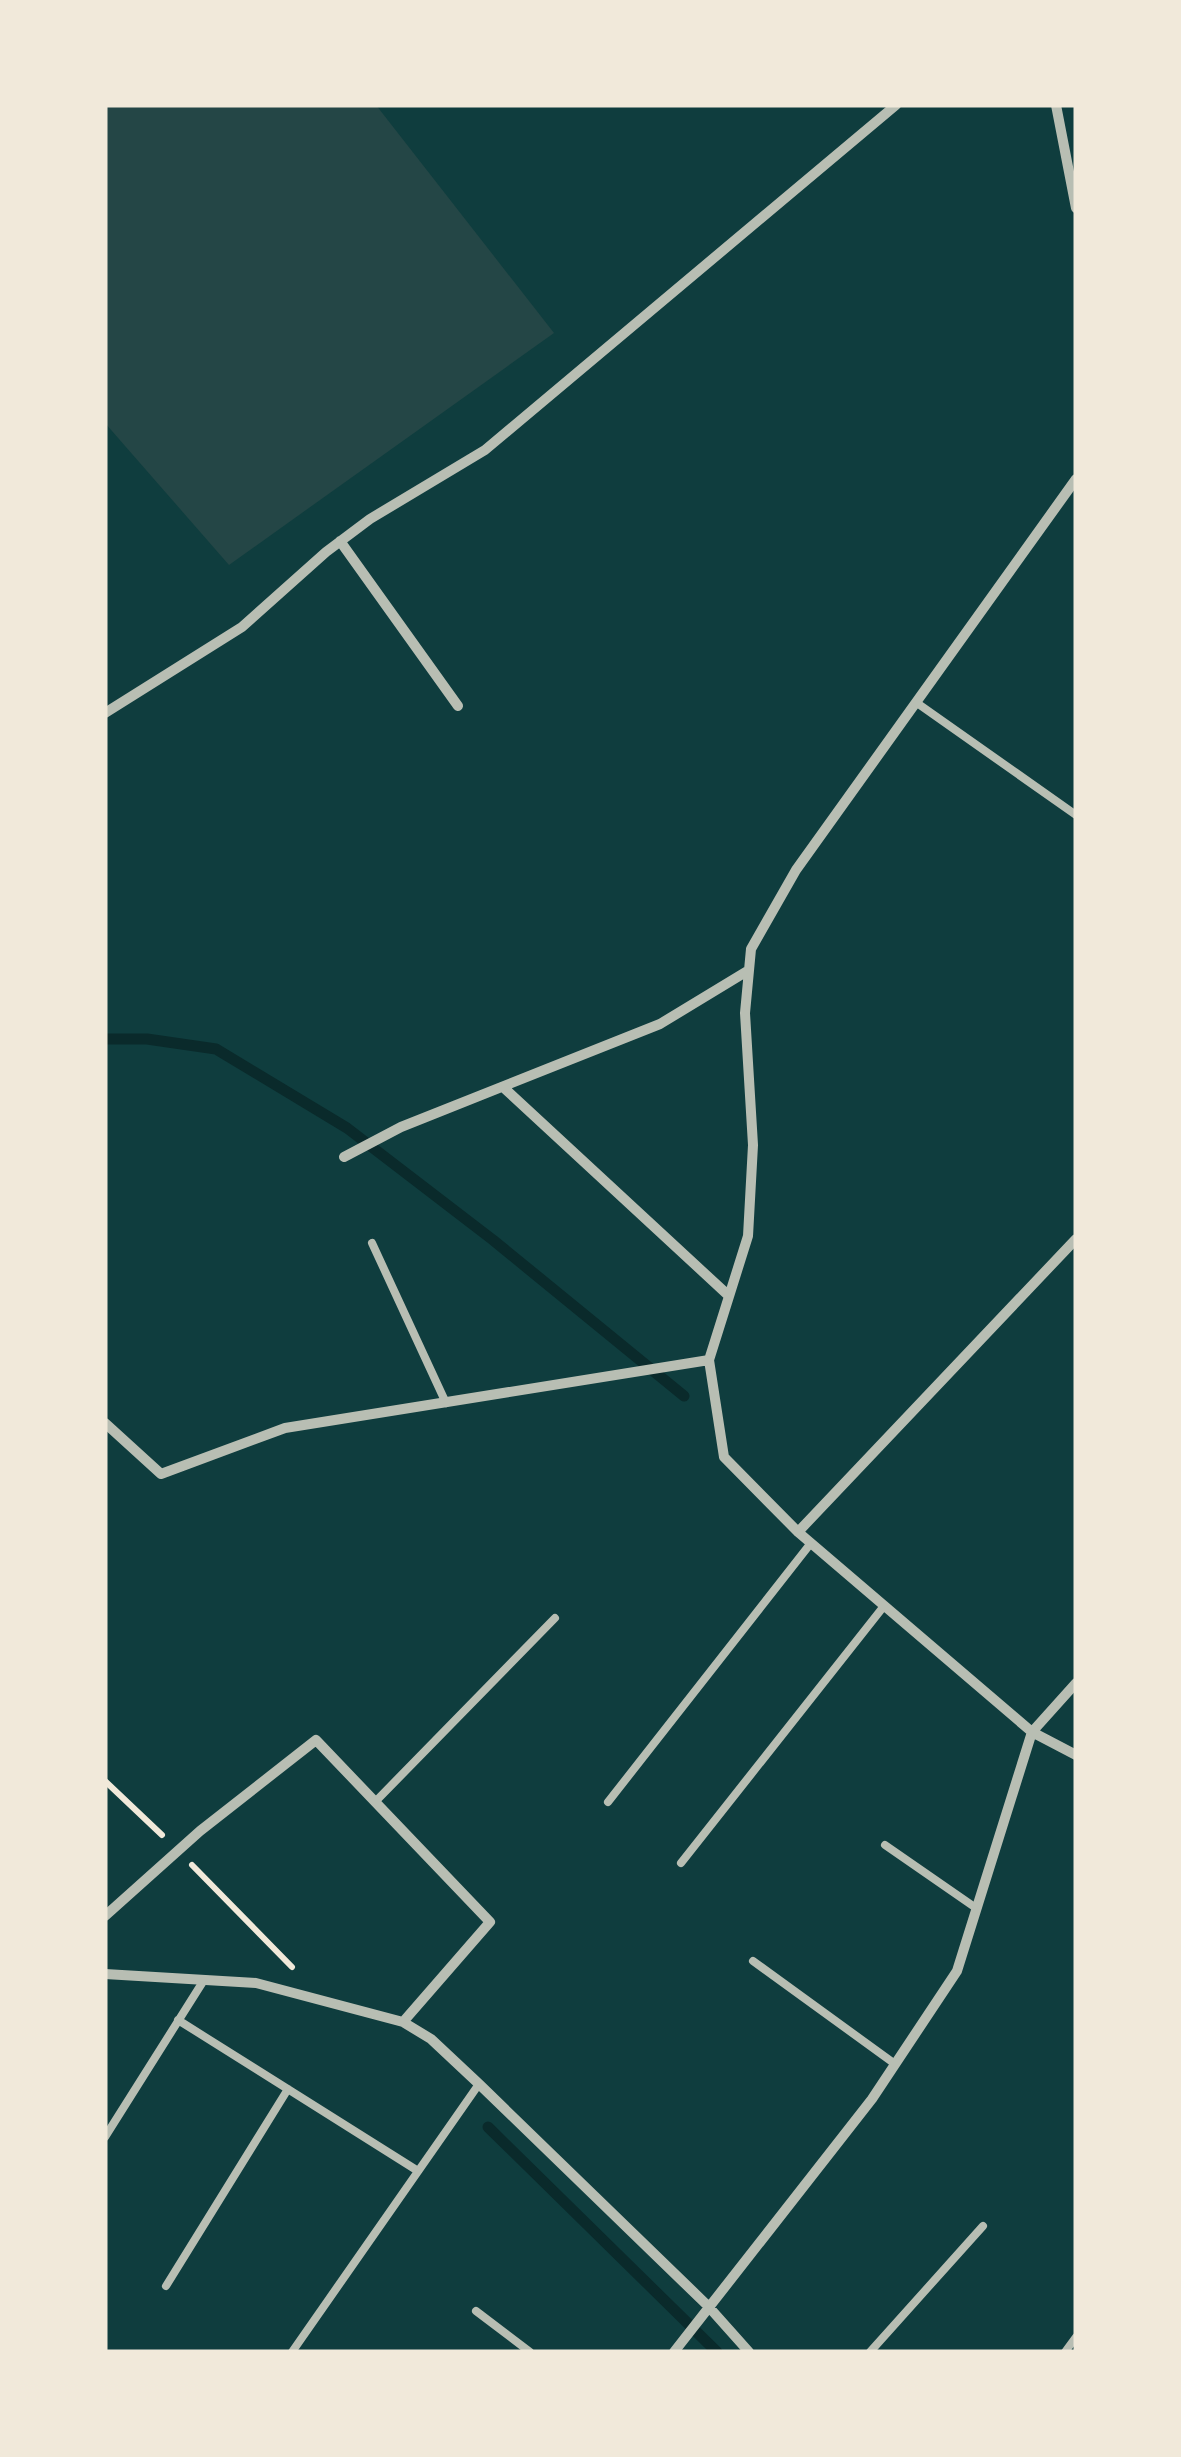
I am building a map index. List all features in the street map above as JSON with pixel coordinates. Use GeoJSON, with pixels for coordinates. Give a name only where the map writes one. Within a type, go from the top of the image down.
{"type":"FeatureCollection","features":[{"type":"Feature","properties":{"kind":"street"},"geometry":{"type":"LineString","coordinates":[[105,713],[242,627],[340,541],[485,450],[896,105]]}},
{"type":"Feature","properties":{"kind":"street"},"geometry":{"type":"LineString","coordinates":[[1056,105],[1076,208]]}},
{"type":"Feature","properties":{"kind":"street"},"geometry":{"type":"LineString","coordinates":[[1076,479],[796,870],[751,949],[745,1013],[753,1146],[748,1236],[710,1360],[724,1456],[798,1532],[1032,1732],[1076,1754]]}},
{"type":"Feature","properties":{"kind":"street"},"geometry":{"type":"LineString","coordinates":[[340,541],[458,706]]}},
{"type":"Feature","properties":{"kind":"street"},"geometry":{"type":"LineString","coordinates":[[344,1157],[402,1128],[660,1024],[749,970]]}},
{"type":"Feature","properties":{"kind":"street"},"geometry":{"type":"LineString","coordinates":[[503,1087],[729,1296]]}},
{"type":"Feature","properties":{"kind":"street"},"geometry":{"type":"LineString","coordinates":[[798,1532],[1076,1238]]}},
{"type":"Feature","properties":{"kind":"street"},"geometry":{"type":"LineString","coordinates":[[105,1423],[161,1474],[285,1428],[710,1360]]}},
{"type":"Feature","properties":{"kind":"street"},"geometry":{"type":"LineString","coordinates":[[674,2352],[872,2100],[957,1972],[1032,1732],[1076,1682]]}},
{"type":"Feature","properties":{"kind":"street"},"geometry":{"type":"LineString","coordinates":[[105,1916],[178,1850],[316,1740],[490,1922],[403,2022]]}},
{"type":"Feature","properties":{"kind":"street"},"geometry":{"type":"LineString","coordinates":[[105,1974],[256,1982],[403,2022],[431,2039],[479,2084],[708,2306],[749,2352]]}},
{"type":"Feature","properties":{"kind":"lane"},"geometry":{"type":"LineString","coordinates":[[917,703],[1076,815]]}},
{"type":"Feature","properties":{"kind":"lane"},"geometry":{"type":"LineString","coordinates":[[372,1243],[446,1403]]}},
{"type":"Feature","properties":{"kind":"lane"},"geometry":{"type":"LineString","coordinates":[[608,1802],[811,1543]]}},
{"type":"Feature","properties":{"kind":"lane"},"geometry":{"type":"LineString","coordinates":[[680,1864],[884,1606]]}},
{"type":"Feature","properties":{"kind":"lane"},"geometry":{"type":"LineString","coordinates":[[376,1801],[555,1618]]}},
{"type":"Feature","properties":{"kind":"lane"},"geometry":{"type":"LineString","coordinates":[[885,1845],[976,1908]]}},
{"type":"Feature","properties":{"kind":"lane"},"geometry":{"type":"LineString","coordinates":[[753,1961],[895,2064]]}},
{"type":"Feature","properties":{"kind":"lane"},"geometry":{"type":"LineString","coordinates":[[105,2137],[204,1980]]}},
{"type":"Feature","properties":{"kind":"lane"},"geometry":{"type":"LineString","coordinates":[[178,2020],[418,2171]]}},
{"type":"Feature","properties":{"kind":"lane"},"geometry":{"type":"LineString","coordinates":[[292,2352],[479,2084]]}},
{"type":"Feature","properties":{"kind":"lane"},"geometry":{"type":"LineString","coordinates":[[166,2286],[288,2089]]}},
{"type":"Feature","properties":{"kind":"lane"},"geometry":{"type":"LineString","coordinates":[[870,2352],[982,2226]]}},
{"type":"Feature","properties":{"kind":"lane"},"geometry":{"type":"LineString","coordinates":[[476,2311],[530,2352]]}},
{"type":"Feature","properties":{"kind":"lane"},"geometry":{"type":"LineString","coordinates":[[1064,2352],[1076,2337]]}},
{"type":"Feature","properties":{"kind":"path"},"geometry":{"type":"LineString","coordinates":[[105,1781],[293,1969],[296,1994]]}},
{"type":"Feature","properties":{"kind":"shaded area"},"geometry":{"type":"Polygon","coordinates":[[[105,105],[376,105],[554,333],[229,565],[105,423],[105,105]]]}},
{"type":"Feature","properties":{"kind":"waterway"},"geometry":{"type":"LineString","coordinates":[[105,1039],[147,1039],[216,1049],[347,1128],[493,1240],[684,1396]]}},
{"type":"Feature","properties":{"kind":"waterway"},"geometry":{"type":"LineString","coordinates":[[488,2127],[717,2352]]}}]}
